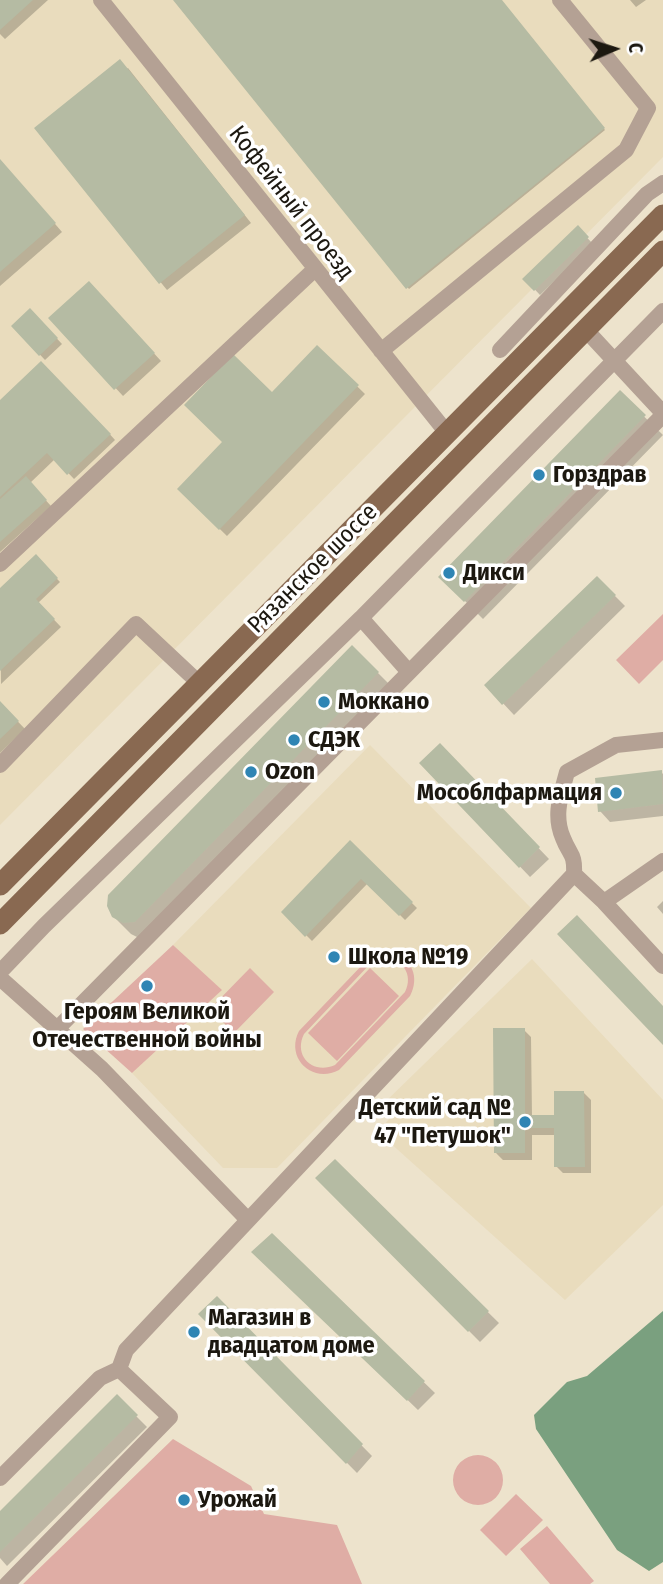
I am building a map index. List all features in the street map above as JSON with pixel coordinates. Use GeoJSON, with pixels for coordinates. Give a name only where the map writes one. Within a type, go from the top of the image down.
{"type":"FeatureCollection","features":[{"type":"Feature","properties":{"kind":"main road","name":"Рязанское шоссе"},"geometry":{"type":"LineString","coordinates":[[0,885],[663,215]]}},
{"type":"Feature","properties":{"kind":"main road","name":"Рязанское шоссе"},"geometry":{"type":"LineString","coordinates":[[0,924],[663,251]]}},
{"type":"Feature","properties":{"kind":"lane","name":"Кофейный проезд"},"geometry":{"type":"LineString","coordinates":[[102,0],[447,433]]}},
{"type":"Feature","properties":{"kind":"lane"},"geometry":{"type":"LineString","coordinates":[[380,351],[626,150],[648,108],[560,0]]}},
{"type":"Feature","properties":{"kind":"lane"},"geometry":{"type":"LineString","coordinates":[[500,350],[647,194],[663,183]]}},
{"type":"Feature","properties":{"kind":"lane"},"geometry":{"type":"LineString","coordinates":[[0,564],[315,270]]}},
{"type":"Feature","properties":{"kind":"lane"},"geometry":{"type":"LineString","coordinates":[[0,972],[361,618],[663,311]]}},
{"type":"Feature","properties":{"kind":"lane"},"geometry":{"type":"LineString","coordinates":[[57,1028],[663,414],[586,330]]}},
{"type":"Feature","properties":{"kind":"lane"},"geometry":{"type":"LineString","coordinates":[[361,618],[408,671]]}},
{"type":"Feature","properties":{"kind":"lane"},"geometry":{"type":"LineString","coordinates":[[0,765],[136,624],[200,684]]}},
{"type":"Feature","properties":{"kind":"lane"},"geometry":{"type":"LineString","coordinates":[[0,1478],[100,1378],[119,1369],[125,1350],[574,874],[575,858],[562,837],[556,809],[567,772],[616,745],[663,740]]}},
{"type":"Feature","properties":{"kind":"lane"},"geometry":{"type":"LineString","coordinates":[[604,902],[663,861]]}},
{"type":"Feature","properties":{"kind":"lane"},"geometry":{"type":"LineString","coordinates":[[574,874],[663,966]]}},
{"type":"Feature","properties":{"kind":"lane"},"geometry":{"type":"LineString","coordinates":[[0,978],[102,1069],[248,1220]]}},
{"type":"Feature","properties":{"kind":"lane"},"geometry":{"type":"LineString","coordinates":[[7,1584],[170,1417],[119,1369]]}},
{"type":"Feature","properties":{"kind":"shaded area"},"geometry":{"type":"Polygon","coordinates":[[[0,0],[663,0],[663,157],[0,825],[0,0]]]}},
{"type":"Feature","properties":{"kind":"shaded area"},"geometry":{"type":"Polygon","coordinates":[[[663,614],[663,660],[639,684],[616,660],[663,614]]]}},
{"type":"Feature","properties":{"kind":"shaded area","name":"Школа №19"},"geometry":{"type":"Polygon","coordinates":[[[370,745],[531,908],[277,1168],[223,1168],[132,1073],[221,990],[173,945],[370,745]]]}},
{"type":"Feature","properties":{"kind":"shaded area"},"geometry":{"type":"Polygon","coordinates":[[[173,945],[222,990],[132,1073],[83,1029],[173,945]]]}},
{"type":"Feature","properties":{"kind":"shaded area"},"geometry":{"type":"Polygon","coordinates":[[[392,952],[405,959],[414,976],[410,996],[339,1070],[319,1074],[311,1071],[298,1059],[296,1041],[299,1031],[366,961],[376,954],[392,952]],[[381,958],[370,964],[304,1034],[301,1050],[307,1062],[319,1067],[335,1065],[405,992],[407,973],[395,960],[381,958]]]}},
{"type":"Feature","properties":{"kind":"shaded area","name":"Детский сад № 47 \"Петушок\""},"geometry":{"type":"Polygon","coordinates":[[[532,959],[663,1100],[663,1205],[565,1300],[378,1132],[395,1112],[383,1104],[532,959]]]}},
{"type":"Feature","properties":{"kind":"shaded area"},"geometry":{"type":"Polygon","coordinates":[[[250,968],[274,992],[234,1033],[210,1009],[250,968]]]}},
{"type":"Feature","properties":{"kind":"shaded area"},"geometry":{"type":"Polygon","coordinates":[[[370,968],[399,996],[337,1061],[308,1033],[370,968]]]}},
{"type":"Feature","properties":{"kind":"shaded area"},"geometry":{"type":"Polygon","coordinates":[[[663,1311],[663,1562],[649,1571],[617,1550],[536,1429],[534,1415],[567,1382],[587,1376],[663,1311]]]}},
{"type":"Feature","properties":{"kind":"shaded area","name":"Урожай"},"geometry":{"type":"Polygon","coordinates":[[[173,1439],[251,1486],[264,1514],[337,1525],[362,1584],[23,1584],[173,1439]]]}},
{"type":"Feature","properties":{"kind":"shaded area"},"geometry":{"type":"Polygon","coordinates":[[[478,1455],[496,1462],[503,1480],[496,1498],[478,1505],[460,1498],[453,1480],[460,1462],[478,1455]]]}},
{"type":"Feature","properties":{"kind":"shaded area"},"geometry":{"type":"Polygon","coordinates":[[[516,1494],[543,1520],[506,1556],[480,1530],[516,1494]]]}},
{"type":"Feature","properties":{"kind":"shaded area"},"geometry":{"type":"Polygon","coordinates":[[[547,1526],[594,1581],[590,1584],[550,1584],[520,1549],[547,1526]]]}},
{"type":"Feature","properties":{"kind":"building"},"geometry":{"type":"Polygon","coordinates":[[[0,0],[33,0],[0,30],[0,0]]]}},
{"type":"Feature","properties":{"kind":"building"},"geometry":{"type":"Polygon","coordinates":[[[173,0],[502,0],[605,128],[406,289],[173,0]]]}},
{"type":"Feature","properties":{"kind":"building"},"geometry":{"type":"Polygon","coordinates":[[[120,59],[245,215],[159,284],[34,128],[120,59]]]}},
{"type":"Feature","properties":{"kind":"building"},"geometry":{"type":"Polygon","coordinates":[[[0,159],[56,223],[0,272],[0,159]]]}},
{"type":"Feature","properties":{"kind":"building"},"geometry":{"type":"Polygon","coordinates":[[[578,225],[589,237],[534,291],[522,279],[578,225]]]}},
{"type":"Feature","properties":{"kind":"building"},"geometry":{"type":"Polygon","coordinates":[[[89,281],[155,353],[114,390],[48,318],[89,281]]]}},
{"type":"Feature","properties":{"kind":"building"},"geometry":{"type":"Polygon","coordinates":[[[30,308],[58,338],[39,356],[11,326],[30,308]]]}},
{"type":"Feature","properties":{"kind":"building"},"geometry":{"type":"Polygon","coordinates":[[[317,345],[359,385],[219,530],[177,489],[222,442],[184,405],[233,354],[272,392],[317,345]]]}},
{"type":"Feature","properties":{"kind":"building"},"geometry":{"type":"Polygon","coordinates":[[[41,361],[111,434],[67,475],[47,453],[0,497],[0,400],[41,361]]]}},
{"type":"Feature","properties":{"kind":"building"},"geometry":{"type":"Polygon","coordinates":[[[620,390],[646,415],[464,602],[438,577],[620,390]]]}},
{"type":"Feature","properties":{"kind":"building"},"geometry":{"type":"Polygon","coordinates":[[[26,476],[47,500],[0,542],[0,499],[26,476]]]}},
{"type":"Feature","properties":{"kind":"building"},"geometry":{"type":"Polygon","coordinates":[[[36,554],[58,578],[36,599],[55,619],[0,671],[0,588],[36,554]]]}},
{"type":"Feature","properties":{"kind":"building"},"geometry":{"type":"Polygon","coordinates":[[[597,576],[616,595],[502,705],[484,685],[597,576]]]}},
{"type":"Feature","properties":{"kind":"building"},"geometry":{"type":"Polygon","coordinates":[[[352,645],[379,672],[135,922],[123,923],[112,917],[107,906],[108,895],[352,645]]]}},
{"type":"Feature","properties":{"kind":"building"},"geometry":{"type":"Polygon","coordinates":[[[0,701],[19,721],[0,739],[0,701]]]}},
{"type":"Feature","properties":{"kind":"building"},"geometry":{"type":"Polygon","coordinates":[[[440,743],[540,847],[519,868],[419,763],[440,743]]]}},
{"type":"Feature","properties":{"kind":"building"},"geometry":{"type":"Polygon","coordinates":[[[662,770],[663,804],[598,812],[595,778],[662,770]]]}},
{"type":"Feature","properties":{"kind":"building"},"geometry":{"type":"Polygon","coordinates":[[[350,840],[413,902],[399,916],[361,879],[305,937],[281,912],[350,840]]]}},
{"type":"Feature","properties":{"kind":"building"},"geometry":{"type":"Polygon","coordinates":[[[577,915],[663,1006],[663,1045],[557,934],[577,915]]]}},
{"type":"Feature","properties":{"kind":"building"},"geometry":{"type":"Polygon","coordinates":[[[493,1028],[525,1028],[525,1115],[554,1115],[554,1091],[584,1091],[585,1167],[554,1167],[554,1128],[525,1128],[525,1153],[494,1153],[493,1028]]]}},
{"type":"Feature","properties":{"kind":"building"},"geometry":{"type":"Polygon","coordinates":[[[335,1159],[489,1311],[468,1332],[315,1178],[335,1159]]]}},
{"type":"Feature","properties":{"kind":"building"},"geometry":{"type":"Polygon","coordinates":[[[272,1233],[425,1381],[407,1401],[251,1252],[272,1233]]]}},
{"type":"Feature","properties":{"kind":"building"},"geometry":{"type":"Polygon","coordinates":[[[217,1296],[363,1444],[346,1464],[198,1314],[217,1296]]]}},
{"type":"Feature","properties":{"kind":"building"},"geometry":{"type":"Polygon","coordinates":[[[117,1394],[138,1415],[0,1552],[0,1511],[117,1394]]]}},
{"type":"Feature","properties":{"kind":"place","name":"Горздрав"},"geometry":{"type":"Point","coordinates":[539,475]}},
{"type":"Feature","properties":{"kind":"place","name":"Дикси"},"geometry":{"type":"Point","coordinates":[449,573]}},
{"type":"Feature","properties":{"kind":"place","name":"Моккано"},"geometry":{"type":"Point","coordinates":[324,702]}},
{"type":"Feature","properties":{"kind":"place","name":"СДЭК"},"geometry":{"type":"Point","coordinates":[294,740]}},
{"type":"Feature","properties":{"kind":"place","name":"Ozon"},"geometry":{"type":"Point","coordinates":[251,772]}},
{"type":"Feature","properties":{"kind":"place","name":"Мособлфармация"},"geometry":{"type":"Point","coordinates":[616,793]}},
{"type":"Feature","properties":{"kind":"place","name":"Школа №19"},"geometry":{"type":"Point","coordinates":[334,957]}},
{"type":"Feature","properties":{"kind":"place","name":"Героям Великой Отечественной войны"},"geometry":{"type":"Point","coordinates":[147,986]}},
{"type":"Feature","properties":{"kind":"place","name":"Детский сад № 47 \"Петушок\""},"geometry":{"type":"Point","coordinates":[525,1122]}},
{"type":"Feature","properties":{"kind":"place","name":"Магазин в двадцатом доме"},"geometry":{"type":"Point","coordinates":[194,1332]}},
{"type":"Feature","properties":{"kind":"place","name":"Урожай"},"geometry":{"type":"Point","coordinates":[184,1500]}}]}
